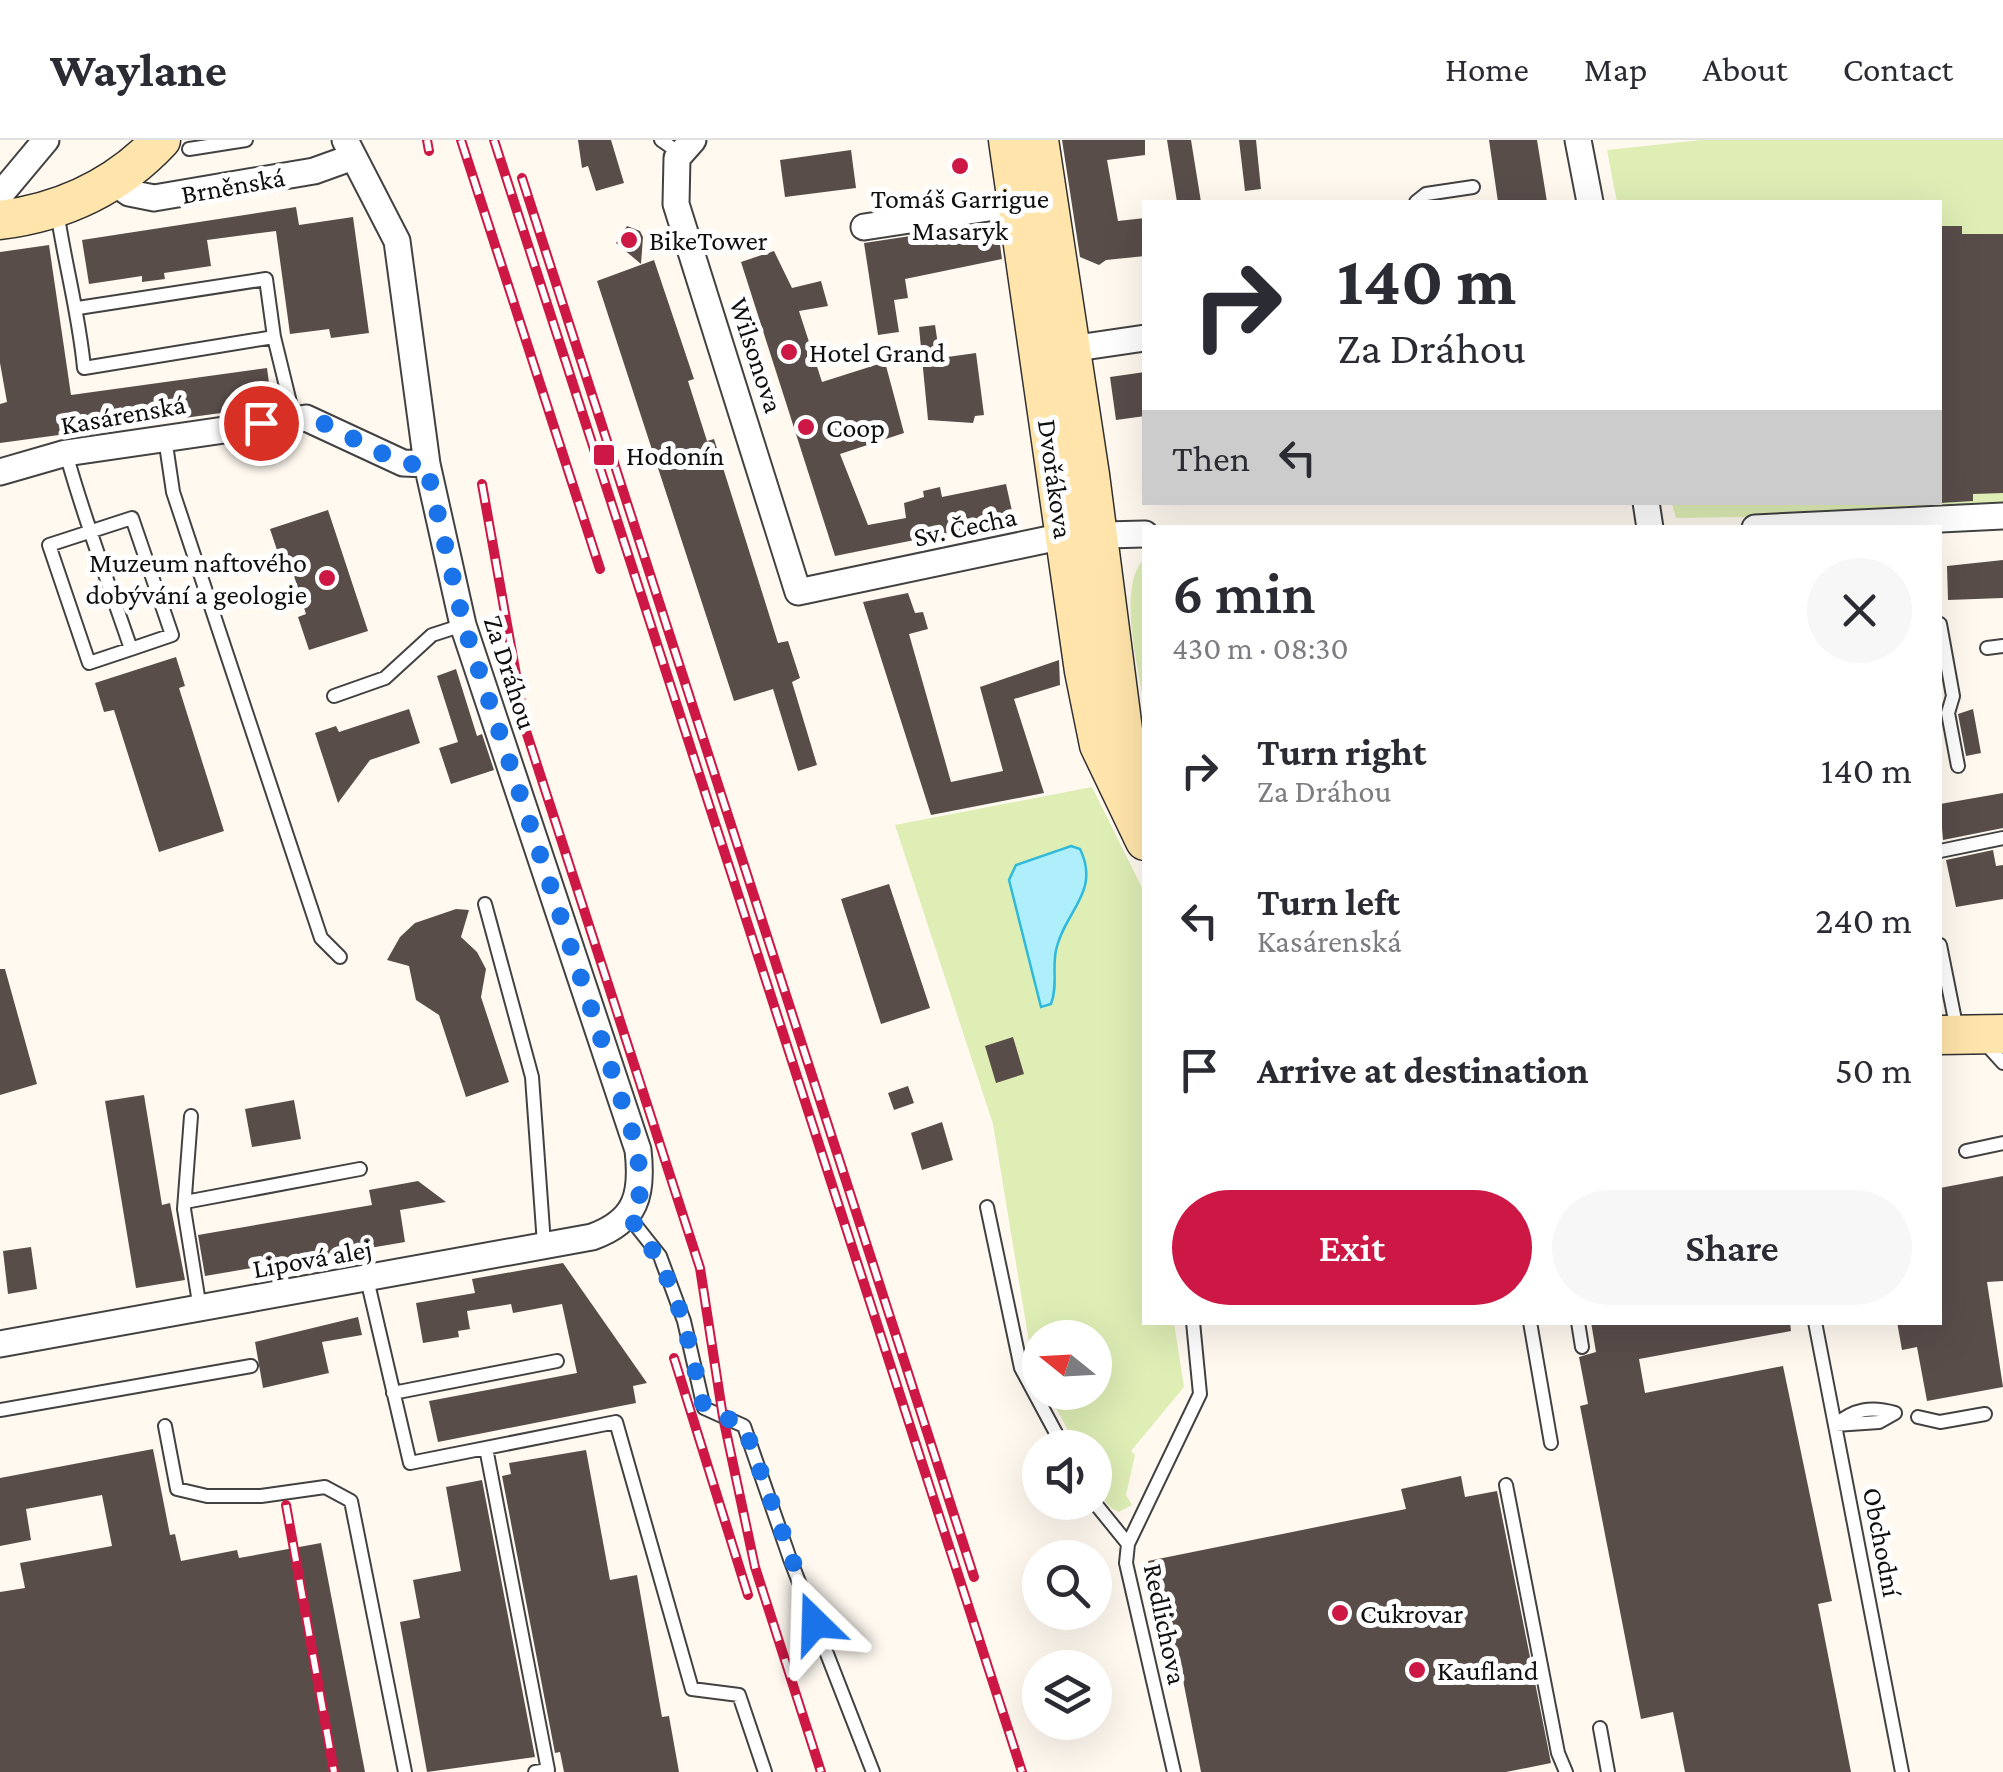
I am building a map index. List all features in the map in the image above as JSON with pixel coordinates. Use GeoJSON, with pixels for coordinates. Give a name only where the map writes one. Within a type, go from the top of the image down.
{"type":"FeatureCollection","features":[{"type":"Feature","properties":{"kind":"main road","name":"Dvořákova"},"geometry":{"type":"LineString","coordinates":[[1008,140],[1016,204],[1081,535]]}},
{"type":"Feature","properties":{"kind":"main road","name":"Dvořákova"},"geometry":{"type":"LineString","coordinates":[[1039,140],[1070,348],[1099,745],[1139,825]]}},
{"type":"Feature","properties":{"kind":"main road","name":"Brněnská"},"geometry":{"type":"LineString","coordinates":[[0,220],[57,208],[114,182],[175,144]]}},
{"type":"Feature","properties":{"kind":"street"},"geometry":{"type":"LineString","coordinates":[[0,195],[46,140]]}},
{"type":"Feature","properties":{"kind":"street"},"geometry":{"type":"LineString","coordinates":[[1578,140],[1590,200]]}},
{"type":"Feature","properties":{"kind":"street","name":"Wilsonova"},"geometry":{"type":"LineString","coordinates":[[678,144],[676,204],[798,592]]}},
{"type":"Feature","properties":{"kind":"street","name":"Brněnská"},"geometry":{"type":"LineString","coordinates":[[114,182],[129,193],[154,198],[314,171],[354,147]]}},
{"type":"Feature","properties":{"kind":"street","name":"Za Dráhou"},"geometry":{"type":"LineString","coordinates":[[354,147],[387,218],[403,267],[426,464],[464,625],[638,1150],[640,1194],[629,1217]]}},
{"type":"Feature","properties":{"kind":"street"},"geometry":{"type":"LineString","coordinates":[[864,227],[1016,204]]}},
{"type":"Feature","properties":{"kind":"street"},"geometry":{"type":"LineString","coordinates":[[1070,348],[1142,338]]}},
{"type":"Feature","properties":{"kind":"street","name":"Kasárenská"},"geometry":{"type":"LineString","coordinates":[[0,472],[66,452],[294,419],[321,422],[403,464],[426,464]]}},
{"type":"Feature","properties":{"kind":"street"},"geometry":{"type":"LineString","coordinates":[[1818,525],[2003,516]]}},
{"type":"Feature","properties":{"kind":"street","name":"Sv. Čecha"},"geometry":{"type":"LineString","coordinates":[[798,592],[1081,535],[1142,534]]}},
{"type":"Feature","properties":{"kind":"street","name":"Lipová alej"},"geometry":{"type":"LineString","coordinates":[[0,1344],[592,1237],[629,1217]]}},
{"type":"Feature","properties":{"kind":"lane"},"geometry":{"type":"LineString","coordinates":[[175,144],[246,140]]}},
{"type":"Feature","properties":{"kind":"lane"},"geometry":{"type":"LineString","coordinates":[[1418,200],[1426,194],[1473,187]]}},
{"type":"Feature","properties":{"kind":"lane"},"geometry":{"type":"LineString","coordinates":[[57,208],[68,286],[78,308],[84,368],[274,338]]}},
{"type":"Feature","properties":{"kind":"lane"},"geometry":{"type":"LineString","coordinates":[[78,308],[266,279],[274,338],[294,419]]}},
{"type":"Feature","properties":{"kind":"lane"},"geometry":{"type":"LineString","coordinates":[[164,436],[173,492],[321,938],[340,956]]}},
{"type":"Feature","properties":{"kind":"lane"},"geometry":{"type":"LineString","coordinates":[[66,452],[131,649]]}},
{"type":"Feature","properties":{"kind":"lane"},"geometry":{"type":"LineString","coordinates":[[132,518],[172,635],[131,649],[89,663],[49,546],[132,518]]}},
{"type":"Feature","properties":{"kind":"lane"},"geometry":{"type":"LineString","coordinates":[[334,696],[385,678],[432,635],[464,625]]}},
{"type":"Feature","properties":{"kind":"lane"},"geometry":{"type":"LineString","coordinates":[[1942,634],[1954,696],[1948,713],[1958,766]]}},
{"type":"Feature","properties":{"kind":"lane"},"geometry":{"type":"LineString","coordinates":[[1987,648],[2003,646]]}},
{"type":"Feature","properties":{"kind":"lane"},"geometry":{"type":"LineString","coordinates":[[1942,851],[2003,838]]}},
{"type":"Feature","properties":{"kind":"lane"},"geometry":{"type":"LineString","coordinates":[[485,904],[532,1076],[539,1223],[544,1244]]}},
{"type":"Feature","properties":{"kind":"lane"},"geometry":{"type":"LineString","coordinates":[[1942,948],[1981,1036]]}},
{"type":"Feature","properties":{"kind":"lane"},"geometry":{"type":"LineString","coordinates":[[191,1116],[184,1202],[200,1309]]}},
{"type":"Feature","properties":{"kind":"lane"},"geometry":{"type":"LineString","coordinates":[[1966,1150],[2003,1143]]}},
{"type":"Feature","properties":{"kind":"lane"},"geometry":{"type":"LineString","coordinates":[[184,1202],[360,1168]]}},
{"type":"Feature","properties":{"kind":"lane"},"geometry":{"type":"LineString","coordinates":[[988,1207],[1021,1368],[1054,1430]]}},
{"type":"Feature","properties":{"kind":"lane"},"geometry":{"type":"LineString","coordinates":[[629,1217],[660,1256],[684,1320],[704,1408],[744,1426],[790,1559],[873,1772]]}},
{"type":"Feature","properties":{"kind":"lane"},"geometry":{"type":"LineString","coordinates":[[367,1280],[410,1463],[616,1422],[692,1689],[740,1696],[765,1772]]}},
{"type":"Feature","properties":{"kind":"lane","name":"Redlichova"},"geometry":{"type":"LineString","coordinates":[[1174,1772],[1126,1578],[1128,1544],[1200,1394],[1193,1325]]}},
{"type":"Feature","properties":{"kind":"lane"},"geometry":{"type":"LineString","coordinates":[[1531,1325],[1552,1443]]}},
{"type":"Feature","properties":{"kind":"lane"},"geometry":{"type":"LineString","coordinates":[[1578,1325],[1582,1348]]}},
{"type":"Feature","properties":{"kind":"lane","name":"Obchodní"},"geometry":{"type":"LineString","coordinates":[[1816,1325],[1902,1772]]}},
{"type":"Feature","properties":{"kind":"lane"},"geometry":{"type":"LineString","coordinates":[[394,1393],[557,1361]]}},
{"type":"Feature","properties":{"kind":"lane"},"geometry":{"type":"LineString","coordinates":[[0,1410],[251,1366]]}},
{"type":"Feature","properties":{"kind":"lane"},"geometry":{"type":"LineString","coordinates":[[1918,1418],[1940,1422],[1985,1414]]}},
{"type":"Feature","properties":{"kind":"lane"},"geometry":{"type":"LineString","coordinates":[[164,1426],[177,1489],[207,1496],[261,1496],[325,1487],[350,1501],[405,1772]]}},
{"type":"Feature","properties":{"kind":"lane"},"geometry":{"type":"LineString","coordinates":[[486,1448],[548,1770],[535,1772]]}},
{"type":"Feature","properties":{"kind":"lane"},"geometry":{"type":"LineString","coordinates":[[1506,1485],[1566,1772]]}},
{"type":"Feature","properties":{"kind":"lane"},"geometry":{"type":"LineString","coordinates":[[1109,1520],[1128,1544]]}},
{"type":"Feature","properties":{"kind":"lane"},"geometry":{"type":"LineString","coordinates":[[1600,1728],[1608,1772]]}},
{"type":"Feature","properties":{"kind":"green space"},"geometry":{"type":"Polygon","coordinates":[[[1701,140],[2003,140],[2003,513],[1676,518],[1673,505],[1942,505],[1942,200],[1617,200],[1607,150],[1701,140]]]}},
{"type":"Feature","properties":{"kind":"green space"},"geometry":{"type":"Polygon","coordinates":[[[1142,562],[1142,694],[1130,608],[1136,571],[1142,562]]]}},
{"type":"Feature","properties":{"kind":"green space"},"geometry":{"type":"Polygon","coordinates":[[[1092,787],[1142,888],[1142,1325],[1174,1325],[1184,1387],[1131,1451],[1135,1455],[1126,1495],[1132,1505],[1119,1512],[1112,1508],[1112,1430],[1068,1430],[1057,1410],[1112,1410],[1112,1320],[1025,1320],[993,1124],[895,825],[1092,787]]]}},
{"type":"Feature","properties":{"kind":"water"},"geometry":{"type":"Polygon","coordinates":[[[1071,846],[1080,849],[1085,864],[1084,890],[1056,950],[1051,1004],[1041,1007],[1009,880],[1016,865],[1071,846]]]}},
{"type":"Feature","properties":{"kind":"building"},"geometry":{"type":"Polygon","coordinates":[[[578,140],[611,140],[624,183],[596,191],[588,166],[582,168],[578,140]]]}},
{"type":"Feature","properties":{"kind":"building"},"geometry":{"type":"Polygon","coordinates":[[[1062,140],[1145,140],[1145,155],[1107,160],[1118,221],[1142,218],[1142,256],[1106,260],[1099,265],[1080,257],[1062,140]]]}},
{"type":"Feature","properties":{"kind":"building"},"geometry":{"type":"Polygon","coordinates":[[[1167,140],[1191,140],[1201,200],[1177,200],[1167,140]]]}},
{"type":"Feature","properties":{"kind":"building"},"geometry":{"type":"Polygon","coordinates":[[[1239,140],[1256,140],[1261,189],[1245,191],[1239,140]]]}},
{"type":"Feature","properties":{"kind":"building"},"geometry":{"type":"Polygon","coordinates":[[[1489,140],[1537,140],[1547,200],[1498,200],[1489,140]]]}},
{"type":"Feature","properties":{"kind":"building"},"geometry":{"type":"Polygon","coordinates":[[[851,150],[856,188],[785,197],[780,160],[851,150]]]}},
{"type":"Feature","properties":{"kind":"building"},"geometry":{"type":"Polygon","coordinates":[[[296,207],[299,225],[353,217],[369,333],[331,338],[329,329],[290,334],[276,231],[207,240],[211,266],[164,273],[165,279],[142,282],[142,276],[89,284],[82,240],[296,207]]]}},
{"type":"Feature","properties":{"kind":"building"},"geometry":{"type":"Polygon","coordinates":[[[997,223],[1002,259],[905,279],[908,298],[894,300],[899,332],[878,335],[864,243],[997,223]]]}},
{"type":"Feature","properties":{"kind":"building","name":"BikeTower"},"geometry":{"type":"Polygon","coordinates":[[[627,226],[640,231],[643,237],[641,264],[616,243],[627,226]]]}},
{"type":"Feature","properties":{"kind":"building"},"geometry":{"type":"Polygon","coordinates":[[[1942,226],[1962,226],[1962,234],[2003,234],[2003,493],[1973,494],[1973,501],[1942,503],[1942,226]]]}},
{"type":"Feature","properties":{"kind":"building"},"geometry":{"type":"Polygon","coordinates":[[[49,245],[71,395],[267,368],[272,406],[0,443],[0,404],[7,402],[0,363],[0,252],[49,245]]]}},
{"type":"Feature","properties":{"kind":"building"},"geometry":{"type":"Polygon","coordinates":[[[774,251],[792,288],[821,281],[828,306],[799,311],[822,382],[885,362],[904,433],[840,454],[868,525],[906,518],[904,503],[924,497],[923,491],[940,487],[942,497],[1006,484],[1014,520],[835,556],[741,262],[774,251]]]}},
{"type":"Feature","properties":{"kind":"building"},"geometry":{"type":"Polygon","coordinates":[[[654,260],[694,379],[688,381],[707,441],[714,439],[778,643],[788,641],[800,678],[792,682],[817,765],[798,771],[773,689],[734,701],[597,281],[654,260]]]}},
{"type":"Feature","properties":{"kind":"building"},"geometry":{"type":"Polygon","coordinates":[[[935,325],[940,358],[976,353],[984,415],[975,416],[973,423],[928,420],[919,327],[935,325]]]}},
{"type":"Feature","properties":{"kind":"building"},"geometry":{"type":"Polygon","coordinates":[[[1142,372],[1142,416],[1116,420],[1110,377],[1142,372]]]}},
{"type":"Feature","properties":{"kind":"building","name":"Muzeum naftového dobývání a geologie"},"geometry":{"type":"Polygon","coordinates":[[[328,510],[368,631],[309,650],[298,617],[306,614],[289,560],[281,562],[270,529],[328,510]]]}},
{"type":"Feature","properties":{"kind":"building"},"geometry":{"type":"Polygon","coordinates":[[[2003,560],[2003,598],[1948,600],[1947,566],[2003,560]]]}},
{"type":"Feature","properties":{"kind":"building"},"geometry":{"type":"Polygon","coordinates":[[[908,593],[915,613],[923,612],[928,629],[909,634],[951,782],[1003,771],[980,687],[1059,660],[1060,685],[1014,699],[1044,793],[931,815],[863,602],[908,593]]]}},
{"type":"Feature","properties":{"kind":"building"},"geometry":{"type":"Polygon","coordinates":[[[176,657],[185,686],[179,688],[224,831],[159,852],[114,710],[104,712],[95,683],[176,657]]]}},
{"type":"Feature","properties":{"kind":"building"},"geometry":{"type":"Polygon","coordinates":[[[456,669],[477,736],[482,734],[494,770],[451,784],[439,748],[458,742],[437,676],[456,669]]]}},
{"type":"Feature","properties":{"kind":"building"},"geometry":{"type":"Polygon","coordinates":[[[409,709],[420,743],[370,760],[338,803],[315,733],[336,726],[339,732],[409,709]]]}},
{"type":"Feature","properties":{"kind":"building"},"geometry":{"type":"Polygon","coordinates":[[[1973,709],[1981,753],[1966,756],[1958,714],[1973,709]]]}},
{"type":"Feature","properties":{"kind":"building"},"geometry":{"type":"Polygon","coordinates":[[[2003,793],[2003,828],[1943,840],[1942,804],[2003,793]]]}},
{"type":"Feature","properties":{"kind":"building"},"geometry":{"type":"Polygon","coordinates":[[[1993,850],[1996,866],[2003,865],[2003,899],[1956,907],[1946,860],[1993,850]]]}},
{"type":"Feature","properties":{"kind":"building"},"geometry":{"type":"Polygon","coordinates":[[[889,884],[930,1008],[881,1024],[841,899],[889,884]]]}},
{"type":"Feature","properties":{"kind":"building"},"geometry":{"type":"Polygon","coordinates":[[[456,909],[469,910],[461,937],[477,952],[486,969],[481,997],[509,1082],[466,1097],[439,1015],[416,1000],[409,966],[387,960],[400,937],[415,923],[456,909]]]}},
{"type":"Feature","properties":{"kind":"building"},"geometry":{"type":"Polygon","coordinates":[[[0,969],[5,969],[37,1084],[0,1095],[0,969]]]}},
{"type":"Feature","properties":{"kind":"building"},"geometry":{"type":"Polygon","coordinates":[[[1013,1037],[1024,1074],[996,1083],[985,1046],[1013,1037]]]}},
{"type":"Feature","properties":{"kind":"building"},"geometry":{"type":"Polygon","coordinates":[[[908,1086],[914,1103],[894,1110],[888,1093],[908,1086]]]}},
{"type":"Feature","properties":{"kind":"building"},"geometry":{"type":"Polygon","coordinates":[[[144,1095],[162,1205],[170,1203],[185,1280],[136,1288],[105,1101],[144,1095]]]}},
{"type":"Feature","properties":{"kind":"building"},"geometry":{"type":"Polygon","coordinates":[[[294,1100],[301,1139],[252,1147],[245,1109],[294,1100]]]}},
{"type":"Feature","properties":{"kind":"building"},"geometry":{"type":"Polygon","coordinates":[[[942,1122],[953,1160],[922,1170],[911,1133],[942,1122]]]}},
{"type":"Feature","properties":{"kind":"building"},"geometry":{"type":"Polygon","coordinates":[[[2003,1176],[2003,1281],[1987,1282],[2003,1387],[1927,1401],[1917,1347],[1902,1350],[1898,1325],[1942,1325],[1942,1188],[2003,1176]]]}},
{"type":"Feature","properties":{"kind":"building"},"geometry":{"type":"Polygon","coordinates":[[[418,1181],[446,1202],[400,1210],[405,1242],[205,1276],[198,1235],[372,1205],[369,1190],[418,1181]]]}},
{"type":"Feature","properties":{"kind":"building"},"geometry":{"type":"Polygon","coordinates":[[[31,1247],[37,1289],[8,1294],[3,1251],[31,1247]]]}},
{"type":"Feature","properties":{"kind":"building"},"geometry":{"type":"Polygon","coordinates":[[[563,1263],[647,1383],[633,1386],[636,1403],[438,1442],[429,1401],[577,1373],[562,1304],[513,1313],[511,1304],[467,1311],[470,1329],[458,1331],[459,1337],[423,1343],[416,1303],[475,1293],[472,1279],[563,1263]]]}},
{"type":"Feature","properties":{"kind":"building"},"geometry":{"type":"Polygon","coordinates":[[[358,1317],[362,1335],[322,1342],[329,1373],[263,1388],[255,1342],[358,1317]]]}},
{"type":"Feature","properties":{"kind":"building"},"geometry":{"type":"Polygon","coordinates":[[[1592,1325],[1790,1325],[1791,1331],[1639,1359],[1645,1393],[1783,1366],[1832,1601],[1818,1604],[1851,1772],[1685,1772],[1673,1712],[1641,1719],[1580,1406],[1588,1404],[1579,1357],[1596,1352],[1592,1325]]]}},
{"type":"Feature","properties":{"kind":"building"},"geometry":{"type":"Polygon","coordinates":[[[153,1449],[170,1535],[175,1534],[181,1561],[237,1550],[239,1558],[321,1543],[365,1772],[0,1772],[0,1592],[25,1588],[20,1563],[112,1546],[102,1495],[26,1509],[31,1540],[0,1546],[0,1478],[153,1449]]]}},
{"type":"Feature","properties":{"kind":"building"},"geometry":{"type":"Polygon","coordinates":[[[586,1450],[610,1580],[637,1575],[662,1717],[669,1716],[679,1772],[564,1772],[560,1752],[555,1753],[502,1476],[511,1474],[509,1463],[586,1450]]]}},
{"type":"Feature","properties":{"kind":"building","name":"Cukrovar"},"geometry":{"type":"Polygon","coordinates":[[[1461,1476],[1465,1497],[1497,1491],[1551,1763],[1506,1772],[1201,1772],[1183,1680],[1172,1683],[1148,1561],[1406,1509],[1401,1489],[1461,1476]]]}},
{"type":"Feature","properties":{"kind":"building"},"geometry":{"type":"Polygon","coordinates":[[[482,1480],[535,1757],[427,1772],[400,1622],[420,1618],[413,1580],[461,1571],[446,1487],[482,1480]]]}},
{"type":"Feature","properties":{"kind":"railway"},"geometry":{"type":"LineString","coordinates":[[427,140],[429,151]]}},
{"type":"Feature","properties":{"kind":"railway"},"geometry":{"type":"LineString","coordinates":[[461,140],[600,569]]}},
{"type":"Feature","properties":{"kind":"railway"},"geometry":{"type":"LineString","coordinates":[[494,140],[1022,1772]]}},
{"type":"Feature","properties":{"kind":"railway"},"geometry":{"type":"LineString","coordinates":[[522,178],[974,1577]]}},
{"type":"Feature","properties":{"kind":"railway"},"geometry":{"type":"LineString","coordinates":[[482,484],[526,731],[700,1268],[723,1417],[755,1567],[821,1772]]}},
{"type":"Feature","properties":{"kind":"railway"},"geometry":{"type":"LineString","coordinates":[[674,1358],[748,1595]]}},
{"type":"Feature","properties":{"kind":"railway"},"geometry":{"type":"LineString","coordinates":[[286,1505],[334,1772]]}},
{"type":"Feature","properties":{"kind":"place","name":"Tomáš Garrigue Masaryk"},"geometry":{"type":"Point","coordinates":[960,166]}},
{"type":"Feature","properties":{"kind":"place","name":"BikeTower"},"geometry":{"type":"Point","coordinates":[629,240]}},
{"type":"Feature","properties":{"kind":"place","name":"Hotel Grand"},"geometry":{"type":"Point","coordinates":[789,352]}},
{"type":"Feature","properties":{"kind":"place","name":"Coop"},"geometry":{"type":"Point","coordinates":[806,427]}},
{"type":"Feature","properties":{"kind":"place","name":"Hodonín"},"geometry":{"type":"Point","coordinates":[604,455]}},
{"type":"Feature","properties":{"kind":"place","name":"Muzeum naftového dobývání a geologie"},"geometry":{"type":"Point","coordinates":[327,578]}},
{"type":"Feature","properties":{"kind":"place","name":"Cukrovar"},"geometry":{"type":"Point","coordinates":[1340,1613]}},
{"type":"Feature","properties":{"kind":"place","name":"Kaufland"},"geometry":{"type":"Point","coordinates":[1417,1670]}},
{"type":"Feature","properties":{"kind":"route"},"geometry":{"type":"LineString","coordinates":[[261,423],[306,418],[403,464],[426,464],[464,625],[638,1150],[640,1194],[629,1217],[660,1256],[684,1320],[704,1408],[744,1426],[815,1623]]}}]}
